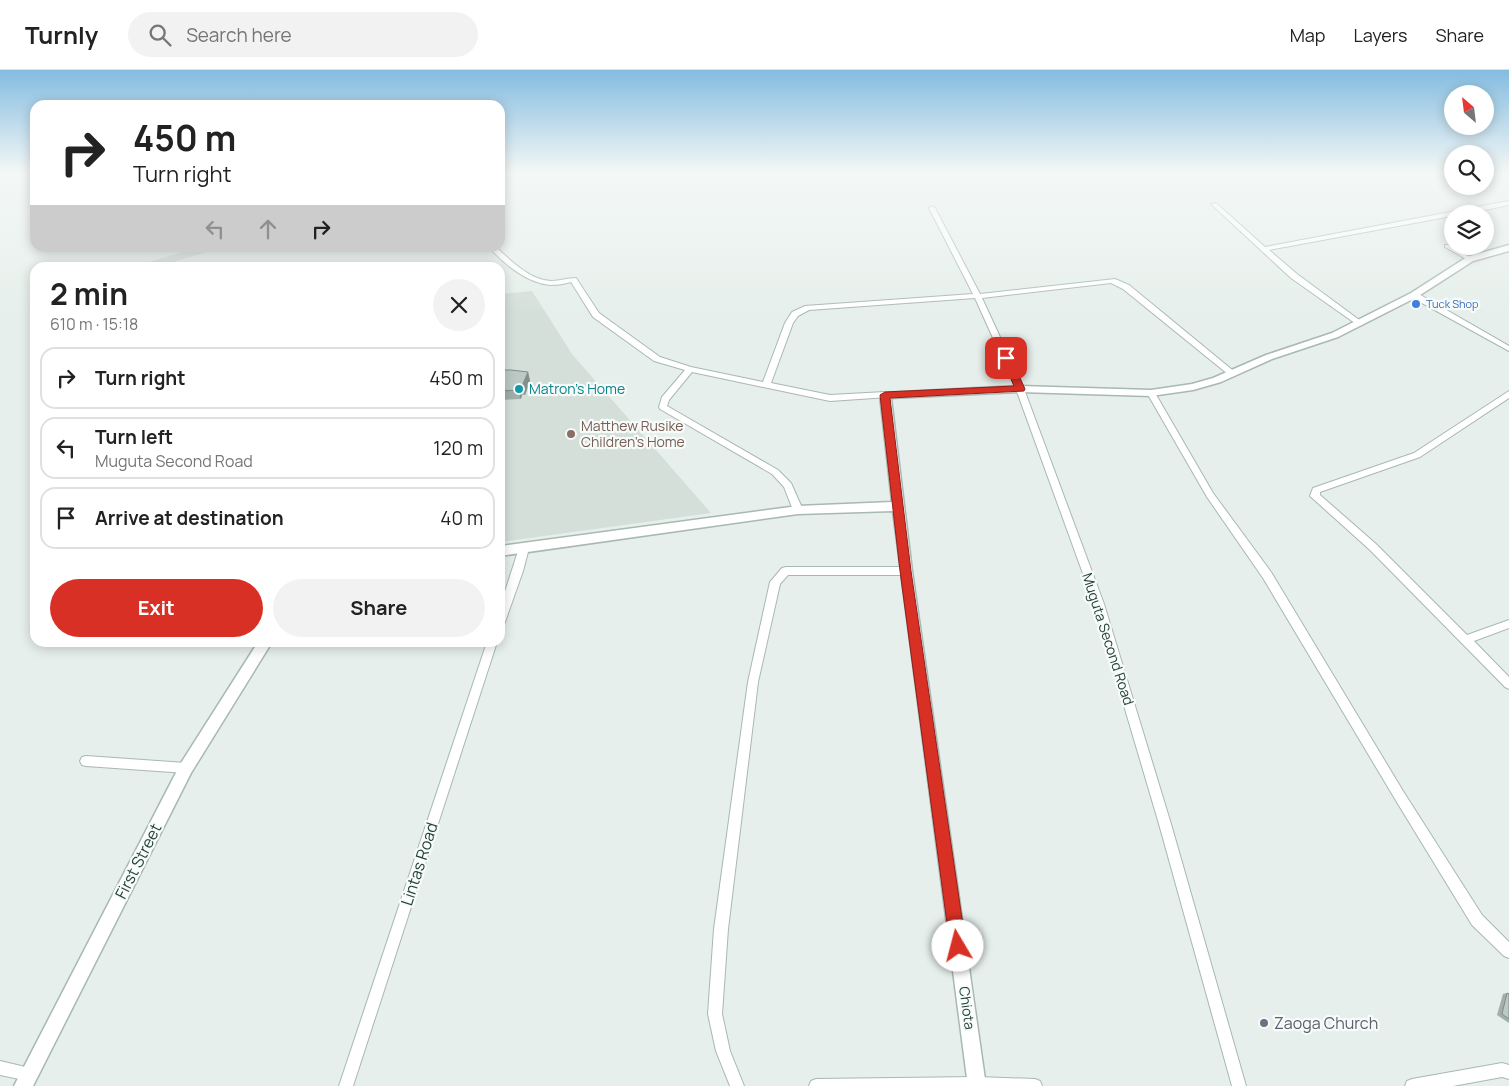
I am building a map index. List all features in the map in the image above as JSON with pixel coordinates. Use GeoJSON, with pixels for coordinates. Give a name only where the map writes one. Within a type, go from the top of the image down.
{"type":"FeatureCollection","features":[{"type":"Feature","properties":{"kind":"street","name":"Muguta Second Road"},"geometry":{"type":"LineString","coordinates":[[938,220],[978,296],[1020,389],[1099,604],[1165,824],[1239,1086]]}},
{"type":"Feature","properties":{"kind":"street"},"geometry":{"type":"LineString","coordinates":[[1233,220],[1294,276],[1359,324]]}},
{"type":"Feature","properties":{"kind":"street"},"geometry":{"type":"LineString","coordinates":[[1264,248],[1417,220]]}},
{"type":"Feature","properties":{"kind":"street"},"geometry":{"type":"LineString","coordinates":[[498,252],[516,268],[531,277],[550,283],[574,280],[596,315],[657,359],[690,368],[830,398],[1020,389],[1151,393],[1193,387],[1269,357],[1306,346],[1359,324],[1414,294],[1470,259],[1509,248]]}},
{"type":"Feature","properties":{"kind":"street"},"geometry":{"type":"LineString","coordinates":[[1463,255],[1470,259]]}},
{"type":"Feature","properties":{"kind":"street"},"geometry":{"type":"LineString","coordinates":[[766,385],[789,323],[795,314],[808,308],[978,296],[1112,281],[1126,287],[1232,373]]}},
{"type":"Feature","properties":{"kind":"street"},"geometry":{"type":"LineString","coordinates":[[1414,294],[1509,349]]}},
{"type":"Feature","properties":{"kind":"street"},"geometry":{"type":"LineString","coordinates":[[690,368],[664,399],[663,407],[775,472],[788,485],[798,510]]}},
{"type":"Feature","properties":{"kind":"street"},"geometry":{"type":"LineString","coordinates":[[1151,393],[1210,495],[1267,575],[1399,795],[1477,920],[1509,951]]}},
{"type":"Feature","properties":{"kind":"street"},"geometry":{"type":"LineString","coordinates":[[1509,394],[1417,455],[1316,490],[1315,496],[1373,547],[1509,684]]}},
{"type":"Feature","properties":{"kind":"street","name":"Chiota"},"geometry":{"type":"LineString","coordinates":[[885,395],[906,571],[977,1085]]}},
{"type":"Feature","properties":{"kind":"street"},"geometry":{"type":"LineString","coordinates":[[505,550],[798,510],[899,506]]}},
{"type":"Feature","properties":{"kind":"street"},"geometry":{"type":"LineString","coordinates":[[505,608],[524,548]]}},
{"type":"Feature","properties":{"kind":"street"},"geometry":{"type":"LineString","coordinates":[[737,1086],[723,1051],[715,1014],[720,938],[753,682],[775,582],[786,572],[906,571]]}},
{"type":"Feature","properties":{"kind":"street"},"geometry":{"type":"LineString","coordinates":[[1465,640],[1509,624]]}},
{"type":"Feature","properties":{"kind":"street","name":"First Street"},"geometry":{"type":"LineString","coordinates":[[26,1080],[186,768],[263,647]]}},
{"type":"Feature","properties":{"kind":"street","name":"Lintas Road"},"geometry":{"type":"LineString","coordinates":[[346,1086],[490,647]]}},
{"type":"Feature","properties":{"kind":"street"},"geometry":{"type":"LineString","coordinates":[[86,761],[186,768]]}},
{"type":"Feature","properties":{"kind":"street"},"geometry":{"type":"LineString","coordinates":[[0,1068],[26,1080]]}},
{"type":"Feature","properties":{"kind":"street"},"geometry":{"type":"LineString","coordinates":[[1412,1086],[1502,1070],[1509,1072]]}},
{"type":"Feature","properties":{"kind":"street"},"geometry":{"type":"LineString","coordinates":[[816,1086],[1035,1086]]}},
{"type":"Feature","properties":{"kind":"shaded area"},"geometry":{"type":"Polygon","coordinates":[[[183,252],[208,252],[173,262],[149,262],[183,252]]]}},
{"type":"Feature","properties":{"kind":"shaded area","name":"Matthew Rusike Children's Home"},"geometry":{"type":"Polygon","coordinates":[[[532,291],[572,354],[711,513],[505,541],[505,294],[532,291]]]}},
{"type":"Feature","properties":{"kind":"building"},"geometry":{"type":"Polygon","coordinates":[[[505,370],[528,372],[522,386],[519,386],[518,390],[505,391],[505,370]]]}},
{"type":"Feature","properties":{"kind":"building"},"geometry":{"type":"Polygon","coordinates":[[[1507,993],[1509,994],[1509,1019],[1502,1014],[1507,993]]]}},
{"type":"Feature","properties":{"kind":"place","name":"Tuck Shop"},"geometry":{"type":"Point","coordinates":[1416,304]}},
{"type":"Feature","properties":{"kind":"place","name":"Matron's Home"},"geometry":{"type":"Point","coordinates":[519,389]}},
{"type":"Feature","properties":{"kind":"place","name":"Matthew Rusike Children's Home"},"geometry":{"type":"Point","coordinates":[571,434]}},
{"type":"Feature","properties":{"kind":"place","name":"Zaoga Church"},"geometry":{"type":"Point","coordinates":[1264,1023]}},
{"type":"Feature","properties":{"kind":"route"},"geometry":{"type":"LineString","coordinates":[[958,946],[906,571],[885,395],[1020,389],[1006,358]]}}]}
